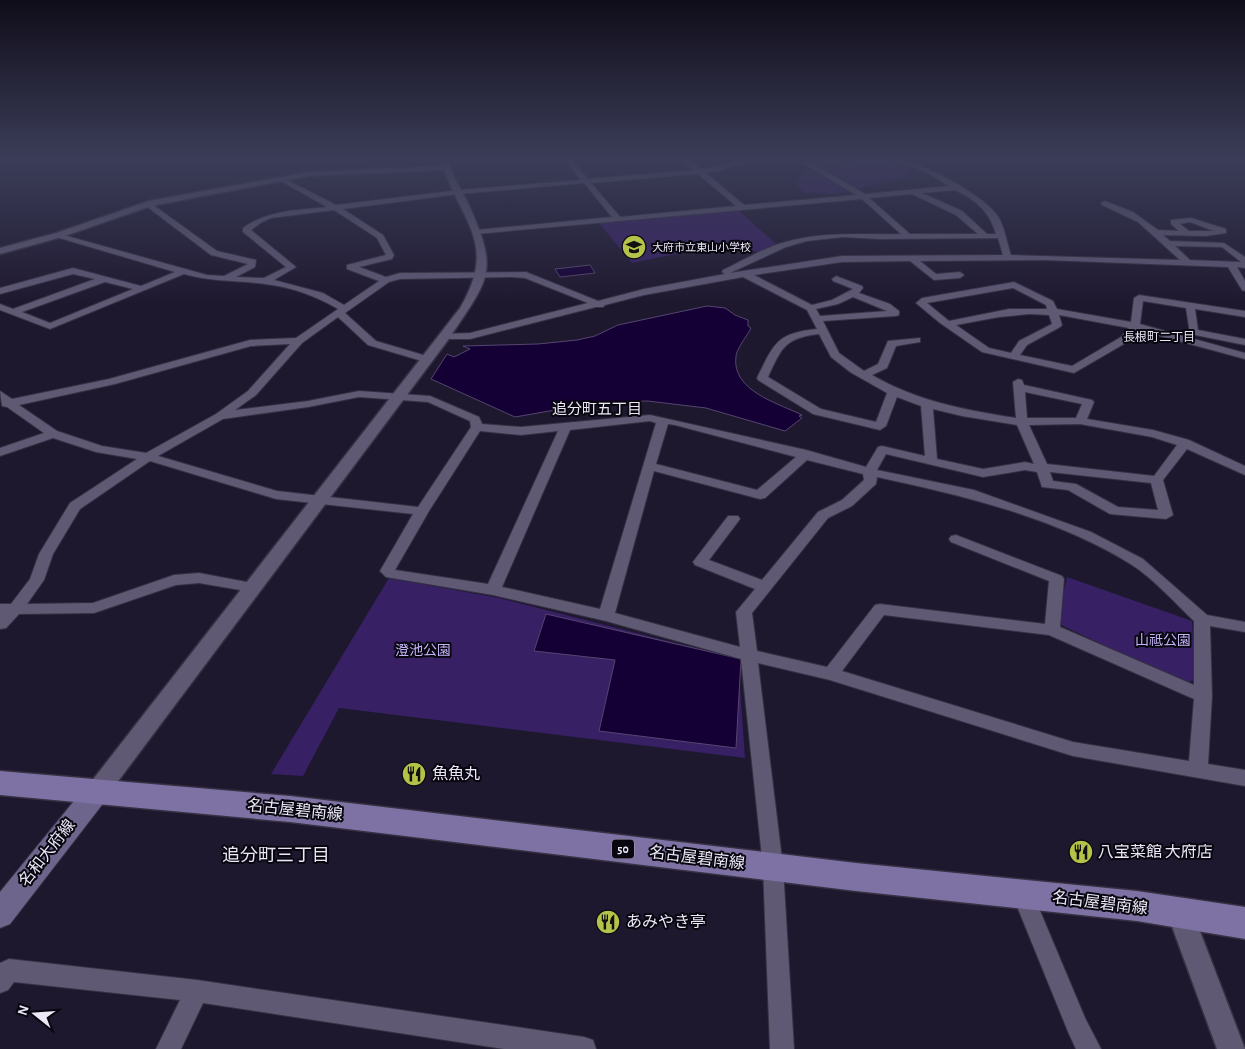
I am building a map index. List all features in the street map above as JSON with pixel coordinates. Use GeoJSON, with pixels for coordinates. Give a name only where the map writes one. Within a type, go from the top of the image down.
{"type":"FeatureCollection","features":[{"type":"Feature","properties":{"kind":"main road","name":"名古屋碧南線"},"geometry":{"type":"LineString","coordinates":[[0,783],[290,809],[773,868],[1023,894],[1245,922]]}},
{"type":"Feature","properties":{"kind":"main road","name":"名和大府線"},"geometry":{"type":"LineString","coordinates":[[0,914],[96,793]]}},
{"type":"Feature","properties":{"kind":"street"},"geometry":{"type":"LineString","coordinates":[[0,251],[59,235],[140,207]]}},
{"type":"Feature","properties":{"kind":"street"},"geometry":{"type":"LineString","coordinates":[[153,207],[214,253],[253,262],[252,265],[226,279]]}},
{"type":"Feature","properties":{"kind":"street"},"geometry":{"type":"LineString","coordinates":[[266,281],[292,267],[246,230],[259,220],[270,216],[333,207],[380,237],[390,255],[350,267],[386,280]]}},
{"type":"Feature","properties":{"kind":"street"},"geometry":{"type":"LineString","coordinates":[[96,793],[318,500],[399,397],[470,300],[484,273],[485,254],[465,207]]}},
{"type":"Feature","properties":{"kind":"street"},"geometry":{"type":"LineString","coordinates":[[608,207],[618,219]]}},
{"type":"Feature","properties":{"kind":"street"},"geometry":{"type":"LineString","coordinates":[[476,232],[742,207]]}},
{"type":"Feature","properties":{"kind":"street"},"geometry":{"type":"LineString","coordinates":[[875,207],[908,237]]}},
{"type":"Feature","properties":{"kind":"street"},"geometry":{"type":"LineString","coordinates":[[944,207],[959,213],[984,236]]}},
{"type":"Feature","properties":{"kind":"street"},"geometry":{"type":"LineString","coordinates":[[987,207],[995,218],[1008,257]]}},
{"type":"Feature","properties":{"kind":"street"},"geometry":{"type":"LineString","coordinates":[[1119,207],[1126,209],[1188,263]]}},
{"type":"Feature","properties":{"kind":"street"},"geometry":{"type":"LineString","coordinates":[[1154,232],[1186,233],[1207,233],[1224,231],[1191,220],[1174,222],[1186,233]]}},
{"type":"Feature","properties":{"kind":"street"},"geometry":{"type":"LineString","coordinates":[[59,235],[206,278],[266,281],[320,295],[342,311],[372,343],[426,359]]}},
{"type":"Feature","properties":{"kind":"street"},"geometry":{"type":"LineString","coordinates":[[717,278],[783,245],[807,239],[843,235],[908,237],[1000,236]]}},
{"type":"Feature","properties":{"kind":"street"},"geometry":{"type":"LineString","coordinates":[[1166,243],[1224,245],[1245,261]]}},
{"type":"Feature","properties":{"kind":"street"},"geometry":{"type":"LineString","coordinates":[[910,257],[934,277],[960,276]]}},
{"type":"Feature","properties":{"kind":"street"},"geometry":{"type":"LineString","coordinates":[[444,337],[470,336],[600,305],[644,292],[717,278],[842,259],[1008,257],[1245,265]]}},
{"type":"Feature","properties":{"kind":"street"},"geometry":{"type":"LineString","coordinates":[[1231,265],[1245,288]]}},
{"type":"Feature","properties":{"kind":"street"},"geometry":{"type":"LineString","coordinates":[[0,291],[72,271],[139,288]]}},
{"type":"Feature","properties":{"kind":"street"},"geometry":{"type":"LineString","coordinates":[[0,307],[50,326],[139,288],[185,271]]}},
{"type":"Feature","properties":{"kind":"street"},"geometry":{"type":"LineString","coordinates":[[0,624],[7,609],[37,580],[46,554],[75,506],[148,458],[220,416],[252,392],[298,341],[386,280],[400,276],[484,273],[526,275],[600,305]]}},
{"type":"Feature","properties":{"kind":"street"},"geometry":{"type":"LineString","coordinates":[[745,274],[811,308],[834,356],[893,392],[927,404],[962,413],[1022,422],[1080,421],[1153,434],[1185,443],[1245,471]]}},
{"type":"Feature","properties":{"kind":"street"},"geometry":{"type":"LineString","coordinates":[[13,312],[104,279]]}},
{"type":"Feature","properties":{"kind":"street"},"geometry":{"type":"LineString","coordinates":[[811,308],[835,302],[852,294],[859,288],[836,279]]}},
{"type":"Feature","properties":{"kind":"street"},"geometry":{"type":"LineString","coordinates":[[1014,356],[1023,343],[1057,325],[1050,303],[1014,285],[922,301],[948,324],[986,350],[1074,370],[1126,339],[1135,327],[1139,298],[1245,314]]}},
{"type":"Feature","properties":{"kind":"street"},"geometry":{"type":"LineString","coordinates":[[816,319],[896,313],[887,306],[852,294]]}},
{"type":"Feature","properties":{"kind":"street"},"geometry":{"type":"LineString","coordinates":[[1190,305],[1193,332],[1245,342]]}},
{"type":"Feature","properties":{"kind":"street"},"geometry":{"type":"LineString","coordinates":[[948,324],[1009,312],[1053,312],[1135,327],[1245,356]]}},
{"type":"Feature","properties":{"kind":"street"},"geometry":{"type":"LineString","coordinates":[[823,331],[795,334],[776,348],[762,378],[817,412],[880,426]]}},
{"type":"Feature","properties":{"kind":"street"},"geometry":{"type":"LineString","coordinates":[[1218,350],[1219,337]]}},
{"type":"Feature","properties":{"kind":"street"},"geometry":{"type":"LineString","coordinates":[[864,375],[883,366],[892,343],[916,340]]}},
{"type":"Feature","properties":{"kind":"street"},"geometry":{"type":"LineString","coordinates":[[5,405],[111,382],[250,343],[298,341]]}},
{"type":"Feature","properties":{"kind":"street"},"geometry":{"type":"LineString","coordinates":[[1080,421],[1088,402],[1018,385],[1022,422],[1043,468],[1046,484],[1071,487],[1115,511],[1166,515],[1157,480]]}},
{"type":"Feature","properties":{"kind":"street"},"geometry":{"type":"LineString","coordinates":[[782,1049],[773,868],[756,702],[748,656],[744,612],[823,515],[847,503],[872,481],[869,472],[882,450],[880,426],[893,392]]}},
{"type":"Feature","properties":{"kind":"street"},"geometry":{"type":"LineString","coordinates":[[0,394],[5,405],[53,434],[100,449],[148,458],[276,495],[422,511]]}},
{"type":"Feature","properties":{"kind":"street"},"geometry":{"type":"LineString","coordinates":[[220,416],[308,404],[351,394],[436,401],[475,419],[477,427],[422,511],[387,571],[391,574],[493,590],[606,616],[748,656],[831,674],[1073,749],[1245,778]]}},
{"type":"Feature","properties":{"kind":"street"},"geometry":{"type":"LineString","coordinates":[[927,404],[931,460]]}},
{"type":"Feature","properties":{"kind":"street"},"geometry":{"type":"LineString","coordinates":[[477,427],[521,431],[650,418],[806,454],[869,472],[969,494],[1086,536],[1138,562],[1202,619],[1245,627]]}},
{"type":"Feature","properties":{"kind":"street"},"geometry":{"type":"LineString","coordinates":[[606,616],[648,466],[663,420]]}},
{"type":"Feature","properties":{"kind":"street"},"geometry":{"type":"LineString","coordinates":[[493,590],[564,428]]}},
{"type":"Feature","properties":{"kind":"street"},"geometry":{"type":"LineString","coordinates":[[0,452],[53,434]]}},
{"type":"Feature","properties":{"kind":"street"},"geometry":{"type":"LineString","coordinates":[[1157,480],[1185,443]]}},
{"type":"Feature","properties":{"kind":"street"},"geometry":{"type":"LineString","coordinates":[[882,450],[983,473],[1025,466],[1157,480]]}},
{"type":"Feature","properties":{"kind":"street"},"geometry":{"type":"LineString","coordinates":[[648,466],[760,495],[806,454]]}},
{"type":"Feature","properties":{"kind":"street"},"geometry":{"type":"LineString","coordinates":[[733,519],[700,562],[765,587]]}},
{"type":"Feature","properties":{"kind":"street"},"geometry":{"type":"LineString","coordinates":[[956,539],[1057,579],[1052,630]]}},
{"type":"Feature","properties":{"kind":"street"},"geometry":{"type":"LineString","coordinates":[[7,609],[94,608],[174,580],[199,578],[252,587]]}},
{"type":"Feature","properties":{"kind":"street"},"geometry":{"type":"LineString","coordinates":[[831,674],[880,609],[1052,630],[1203,696]]}},
{"type":"Feature","properties":{"kind":"street"},"geometry":{"type":"LineString","coordinates":[[1198,771],[1203,696],[1202,619]]}},
{"type":"Feature","properties":{"kind":"street"},"geometry":{"type":"LineString","coordinates":[[1023,894],[1077,1026],[1089,1049]]}},
{"type":"Feature","properties":{"kind":"street"},"geometry":{"type":"LineString","coordinates":[[1180,913],[1230,1049]]}},
{"type":"Feature","properties":{"kind":"street"},"geometry":{"type":"LineString","coordinates":[[0,982],[9,970],[197,991],[584,1049]]}},
{"type":"Feature","properties":{"kind":"street"},"geometry":{"type":"LineString","coordinates":[[168,1049],[197,991]]}},
{"type":"Feature","properties":{"kind":"green space"},"geometry":{"type":"Polygon","coordinates":[[[738,210],[776,244],[759,252],[734,249],[681,253],[632,263],[599,223],[738,210]]]}},
{"type":"Feature","properties":{"kind":"green space","name":"山祗公園"},"geometry":{"type":"Polygon","coordinates":[[[1067,577],[1192,621],[1195,680],[1184,683],[1057,623],[1067,577]]]}},
{"type":"Feature","properties":{"kind":"green space","name":"澄池公園"},"geometry":{"type":"Polygon","coordinates":[[[389,578],[499,598],[738,659],[745,758],[339,708],[303,776],[271,774],[389,578]]]}},
{"type":"Feature","properties":{"kind":"shaded area"},"geometry":{"type":"Polygon","coordinates":[[[590,265],[595,273],[560,277],[555,269],[590,265]]]}},
{"type":"Feature","properties":{"kind":"shaded area"},"geometry":{"type":"Polygon","coordinates":[[[707,306],[725,308],[735,315],[748,320],[748,326],[751,328],[737,353],[736,368],[748,387],[769,400],[802,415],[799,416],[802,418],[785,431],[706,408],[648,401],[601,402],[515,417],[431,379],[447,354],[454,357],[470,349],[463,346],[538,344],[577,340],[595,336],[618,325],[707,306]]]}},
{"type":"Feature","properties":{"kind":"shaded area"},"geometry":{"type":"Polygon","coordinates":[[[546,614],[741,659],[736,748],[599,731],[615,660],[534,651],[546,614]]]}},
{"type":"Feature","properties":{"kind":"place","name":"大府市立東山小学校"},"geometry":{"type":"Point","coordinates":[634,247]}},
{"type":"Feature","properties":{"kind":"place","name":"魚魚丸"},"geometry":{"type":"Point","coordinates":[414,774]}},
{"type":"Feature","properties":{"kind":"place","name":"八宝菜館 大府店"},"geometry":{"type":"Point","coordinates":[1081,852]}},
{"type":"Feature","properties":{"kind":"place","name":"あみやき亭"},"geometry":{"type":"Point","coordinates":[608,922]}},
{"type":"Feature","properties":{"kind":"district","name":"長根町二丁目"},"geometry":{"type":"Point","coordinates":[1159,337]}},
{"type":"Feature","properties":{"kind":"district","name":"追分町五丁目"},"geometry":{"type":"Point","coordinates":[597,409]}},
{"type":"Feature","properties":{"kind":"district","name":"追分町三丁目"},"geometry":{"type":"Point","coordinates":[276,856]}}]}
